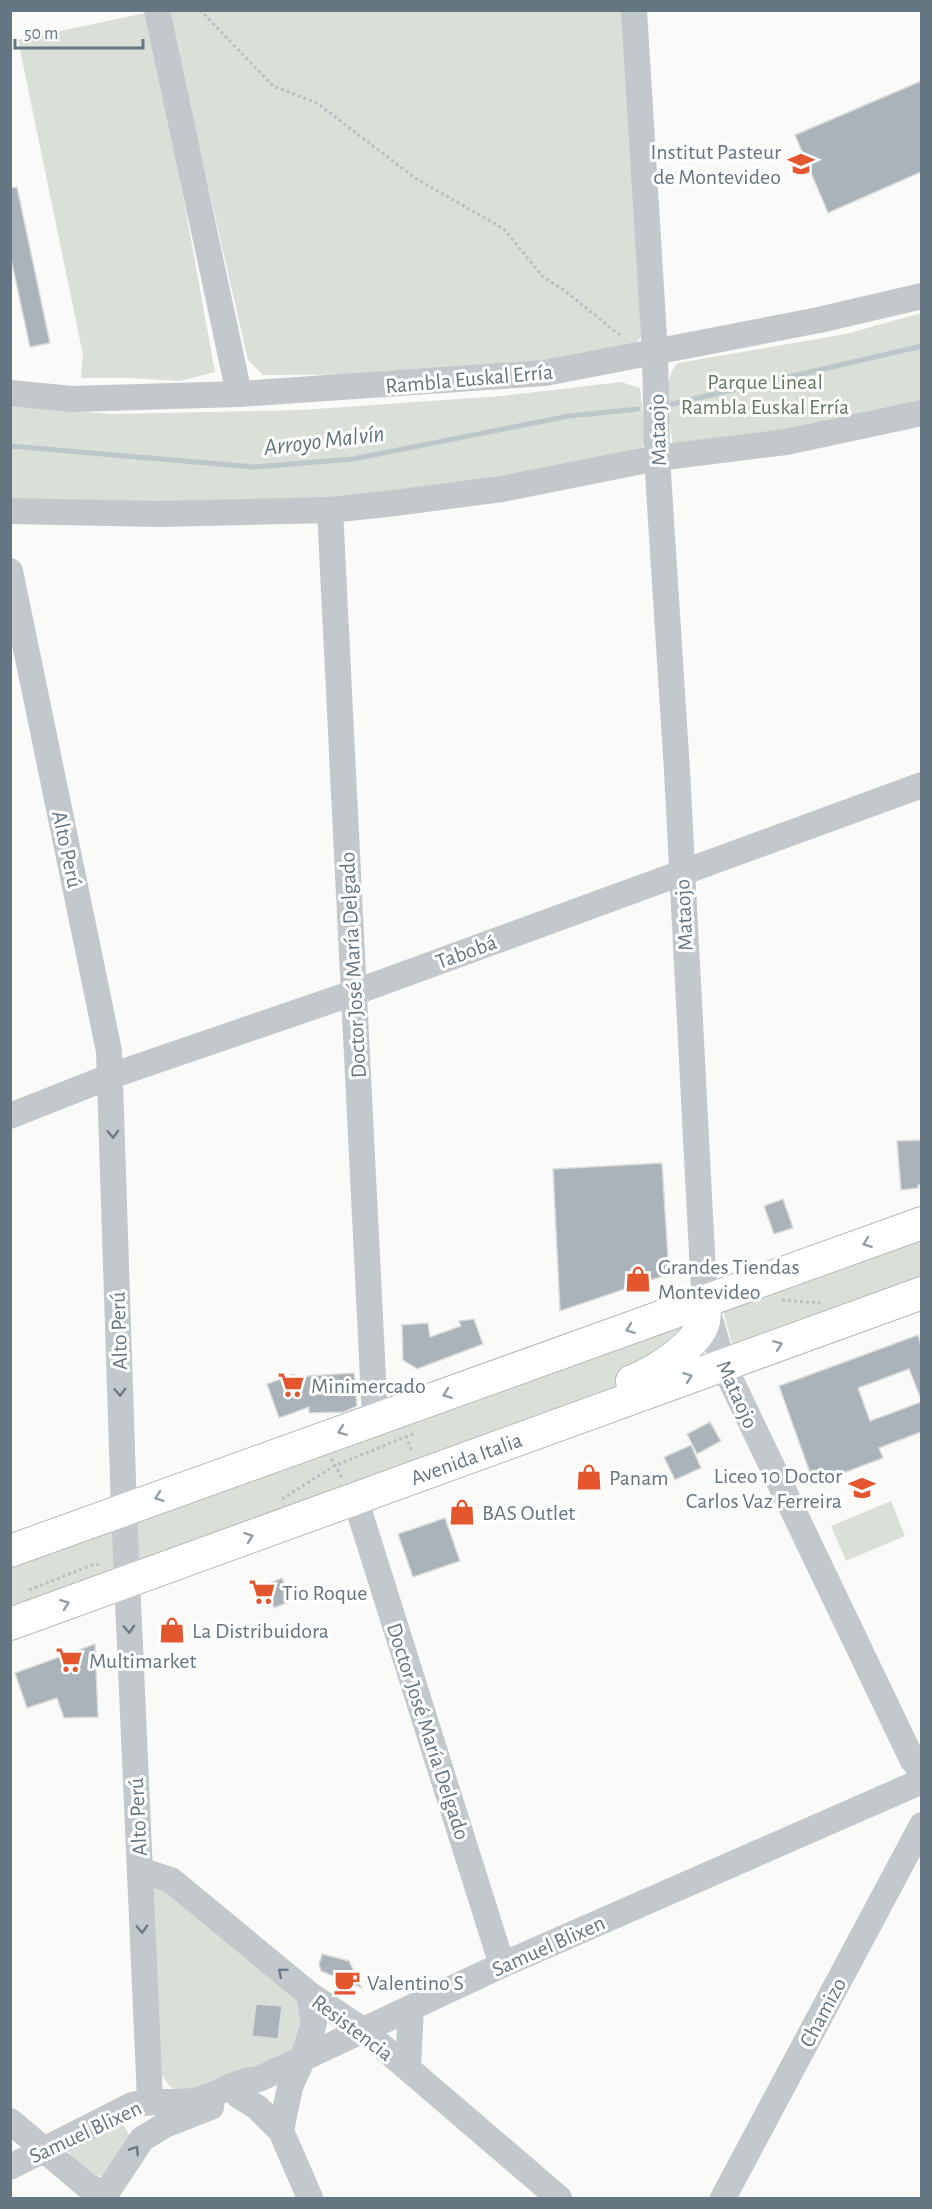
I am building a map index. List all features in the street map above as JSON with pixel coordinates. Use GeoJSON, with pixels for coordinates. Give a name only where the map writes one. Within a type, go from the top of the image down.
{"type":"FeatureCollection","features":[{"type":"Feature","properties":{"kind":"main road"},"geometry":{"type":"LineString","coordinates":[[10,1551],[321,1438],[399,1425],[705,1302],[921,1223]]}},
{"type":"Feature","properties":{"kind":"main road","name":"Avenida Italia"},"geometry":{"type":"LineString","coordinates":[[10,1624],[126,1570],[355,1498],[921,1293]]}},
{"type":"Feature","properties":{"kind":"main road"},"geometry":{"type":"LineString","coordinates":[[528,1435],[563,1406],[648,1375],[670,1359],[694,1338],[704,1323],[705,1302]]}},
{"type":"Feature","properties":{"kind":"street"},"geometry":{"type":"LineString","coordinates":[[158,10],[239,394]]}},
{"type":"Feature","properties":{"kind":"street","name":"Mataojo"},"geometry":{"type":"LineString","coordinates":[[634,10],[655,352],[657,458],[677,771],[680,873],[705,1302],[723,1365],[912,1759],[921,1772]]}},
{"type":"Feature","properties":{"kind":"street","name":"Rambla Euskal Erría"},"geometry":{"type":"LineString","coordinates":[[10,393],[72,399],[239,394],[544,373],[921,296]]}},
{"type":"Feature","properties":{"kind":"street"},"geometry":{"type":"LineString","coordinates":[[10,511],[158,514],[330,510],[502,489],[657,458],[786,442],[921,413]]}},
{"type":"Feature","properties":{"kind":"street","name":"Doctor José María Delgado"},"geometry":{"type":"LineString","coordinates":[[330,510],[353,993],[399,1425]]}},
{"type":"Feature","properties":{"kind":"street","name":"Alto Perú"},"geometry":{"type":"LineString","coordinates":[[10,571],[110,1051],[126,1570],[150,2100]]}},
{"type":"Feature","properties":{"kind":"street","name":"Tabobá"},"geometry":{"type":"LineString","coordinates":[[11,1116],[111,1076],[353,993],[921,785]]}},
{"type":"Feature","properties":{"kind":"street","name":"Doctor José María Delgado"},"geometry":{"type":"LineString","coordinates":[[355,1498],[502,1965]]}},
{"type":"Feature","properties":{"kind":"street","name":"Samuel Blixen"},"geometry":{"type":"LineString","coordinates":[[10,2168],[43,2148],[132,2105],[150,2100],[188,2102],[202,2099],[246,2080],[259,2079],[502,1965],[921,1781]]}},
{"type":"Feature","properties":{"kind":"street","name":"Chamizo"},"geometry":{"type":"LineString","coordinates":[[723,2199],[921,1825]]}},
{"type":"Feature","properties":{"kind":"street","name":"Resistencia"},"geometry":{"type":"LineString","coordinates":[[140,1870],[171,1880],[309,1994],[364,2031],[557,2198]]}},
{"type":"Feature","properties":{"kind":"street"},"geometry":{"type":"LineString","coordinates":[[282,2131],[290,2086],[303,2058],[314,2023],[309,1994]]}},
{"type":"Feature","properties":{"kind":"street"},"geometry":{"type":"LineString","coordinates":[[408,2068],[411,2008]]}},
{"type":"Feature","properties":{"kind":"street"},"geometry":{"type":"LineString","coordinates":[[10,2121],[87,2185],[104,2196],[142,2139],[153,2131],[252,2090],[259,2079]]}},
{"type":"Feature","properties":{"kind":"street"},"geometry":{"type":"LineString","coordinates":[[239,2096],[258,2107],[282,2131],[310,2199]]}},
{"type":"Feature","properties":{"kind":"path"},"geometry":{"type":"LineString","coordinates":[[201,10],[273,86],[317,103],[415,178],[504,229],[542,276],[565,291],[622,338]]}},
{"type":"Feature","properties":{"kind":"path"},"geometry":{"type":"LineString","coordinates":[[779,1301],[830,1303]]}},
{"type":"Feature","properties":{"kind":"path"},"geometry":{"type":"LineString","coordinates":[[277,1502],[399,1425],[420,1474]]}},
{"type":"Feature","properties":{"kind":"path"},"geometry":{"type":"LineString","coordinates":[[321,1438],[334,1467],[355,1498]]}},
{"type":"Feature","properties":{"kind":"path"},"geometry":{"type":"LineString","coordinates":[[20,1593],[92,1565],[111,1563],[126,1570]]}},
{"type":"Feature","properties":{"kind":"green space"},"geometry":{"type":"Polygon","coordinates":[[[168,11],[621,11],[634,132],[641,337],[629,351],[476,374],[263,375],[248,360],[168,11]]]}},
{"type":"Feature","properties":{"kind":"green space"},"geometry":{"type":"Polygon","coordinates":[[[150,12],[215,372],[180,381],[81,378],[83,355],[18,40],[150,12]]]}},
{"type":"Feature","properties":{"kind":"green space","name":"Parque Lineal Rambla Euskal Erría"},"geometry":{"type":"Polygon","coordinates":[[[921,313],[921,404],[802,432],[673,445],[667,391],[672,371],[678,363],[846,334],[921,313]]]}},
{"type":"Feature","properties":{"kind":"green space"},"geometry":{"type":"Polygon","coordinates":[[[621,382],[640,388],[646,442],[641,448],[476,484],[361,498],[209,506],[11,501],[10,406],[112,414],[302,410],[502,396],[621,382]]]}},
{"type":"Feature","properties":{"kind":"green space"},"geometry":{"type":"Polygon","coordinates":[[[921,1235],[921,1282],[737,1347],[732,1344],[723,1310],[921,1235]]]}},
{"type":"Feature","properties":{"kind":"green space"},"geometry":{"type":"Polygon","coordinates":[[[687,1321],[702,1339],[703,1357],[141,1563],[138,1560],[137,1521],[687,1321]]]}},
{"type":"Feature","properties":{"kind":"green space"},"geometry":{"type":"Polygon","coordinates":[[[891,1501],[905,1536],[846,1561],[831,1526],[891,1501]]]}},
{"type":"Feature","properties":{"kind":"green space"},"geometry":{"type":"Polygon","coordinates":[[[105,1532],[111,1532],[115,1537],[116,1564],[110,1574],[11,1611],[11,1566],[105,1532]]]}},
{"type":"Feature","properties":{"kind":"green space"},"geometry":{"type":"Polygon","coordinates":[[[161,1887],[298,2000],[301,2014],[299,2035],[288,2054],[232,2082],[201,2092],[174,2089],[168,2083],[160,2071],[153,1888],[161,1887]]]}},
{"type":"Feature","properties":{"kind":"green space"},"geometry":{"type":"Polygon","coordinates":[[[123,2124],[130,2136],[103,2176],[87,2171],[73,2159],[69,2150],[123,2124]]]}},
{"type":"Feature","properties":{"kind":"building","name":"Institut Pasteur de Montevideo"},"geometry":{"type":"Polygon","coordinates":[[[921,81],[921,172],[828,213],[795,135],[921,81]]]}},
{"type":"Feature","properties":{"kind":"building"},"geometry":{"type":"Polygon","coordinates":[[[17,187],[50,343],[30,347],[10,254],[10,188],[17,187]]]}},
{"type":"Feature","properties":{"kind":"building"},"geometry":{"type":"Polygon","coordinates":[[[921,1140],[921,1185],[918,1185],[918,1188],[901,1190],[897,1141],[921,1140]]]}},
{"type":"Feature","properties":{"kind":"building"},"geometry":{"type":"Polygon","coordinates":[[[662,1163],[669,1274],[560,1311],[553,1169],[662,1163]]]}},
{"type":"Feature","properties":{"kind":"building"},"geometry":{"type":"Polygon","coordinates":[[[783,1199],[793,1228],[774,1234],[764,1206],[783,1199]]]}},
{"type":"Feature","properties":{"kind":"building"},"geometry":{"type":"Polygon","coordinates":[[[474,1319],[483,1344],[417,1369],[403,1360],[402,1325],[428,1323],[430,1337],[461,1326],[459,1321],[474,1319]]]}},
{"type":"Feature","properties":{"kind":"building"},"geometry":{"type":"Polygon","coordinates":[[[918,1335],[921,1345],[921,1399],[909,1369],[858,1388],[870,1421],[921,1402],[921,1432],[879,1448],[883,1458],[814,1484],[779,1386],[918,1335]]]}},
{"type":"Feature","properties":{"kind":"building"},"geometry":{"type":"Polygon","coordinates":[[[354,1373],[357,1406],[344,1412],[309,1413],[309,1407],[279,1418],[267,1384],[294,1374],[297,1380],[308,1376],[354,1373]]]}},
{"type":"Feature","properties":{"kind":"building"},"geometry":{"type":"Polygon","coordinates":[[[710,1422],[721,1441],[697,1454],[687,1434],[710,1422]]]}},
{"type":"Feature","properties":{"kind":"building"},"geometry":{"type":"Polygon","coordinates":[[[691,1445],[701,1468],[675,1480],[664,1457],[691,1445]]]}},
{"type":"Feature","properties":{"kind":"building"},"geometry":{"type":"Polygon","coordinates":[[[445,1518],[460,1561],[413,1577],[398,1534],[445,1518]]]}},
{"type":"Feature","properties":{"kind":"building"},"geometry":{"type":"Polygon","coordinates":[[[282,1578],[291,1601],[274,1608],[271,1600],[264,1603],[257,1588],[282,1578]]]}},
{"type":"Feature","properties":{"kind":"building"},"geometry":{"type":"Polygon","coordinates":[[[95,1644],[98,1717],[64,1718],[57,1698],[27,1708],[15,1673],[95,1644]]]}},
{"type":"Feature","properties":{"kind":"building"},"geometry":{"type":"Polygon","coordinates":[[[322,1954],[349,1961],[362,1988],[321,1971],[319,1965],[322,1954]]]}},
{"type":"Feature","properties":{"kind":"building"},"geometry":{"type":"Polygon","coordinates":[[[256,2004],[282,2006],[278,2039],[252,2036],[256,2004]]]}},
{"type":"Feature","properties":{"kind":"waterway","name":"Arroyo Malvín"},"geometry":{"type":"LineString","coordinates":[[672,404],[922,346]]}},
{"type":"Feature","properties":{"kind":"waterway","name":"Arroyo Malvín"},"geometry":{"type":"LineString","coordinates":[[10,446],[254,467],[353,459],[569,416],[638,409]]}},
{"type":"Feature","properties":{"kind":"place","name":"Institut Pasteur de Montevideo"},"geometry":{"type":"Point","coordinates":[801,164]}},
{"type":"Feature","properties":{"kind":"place","name":"Grandes Tiendas Montevideo"},"geometry":{"type":"Point","coordinates":[638,1279]}},
{"type":"Feature","properties":{"kind":"place","name":"Minimercado"},"geometry":{"type":"Point","coordinates":[291,1385]}},
{"type":"Feature","properties":{"kind":"place","name":"Panam"},"geometry":{"type":"Point","coordinates":[589,1477]}},
{"type":"Feature","properties":{"kind":"place","name":"Liceo 10 Doctor Carlos Vaz Ferreira"},"geometry":{"type":"Point","coordinates":[862,1488]}},
{"type":"Feature","properties":{"kind":"place","name":"BAS Outlet"},"geometry":{"type":"Point","coordinates":[462,1512]}},
{"type":"Feature","properties":{"kind":"place","name":"Tio Roque"},"geometry":{"type":"Point","coordinates":[262,1592]}},
{"type":"Feature","properties":{"kind":"place","name":"La Distribuidora"},"geometry":{"type":"Point","coordinates":[172,1630]}},
{"type":"Feature","properties":{"kind":"place","name":"Multimarket"},"geometry":{"type":"Point","coordinates":[69,1660]}},
{"type":"Feature","properties":{"kind":"place","name":"Valentino S"},"geometry":{"type":"Point","coordinates":[347,1982]}}]}
